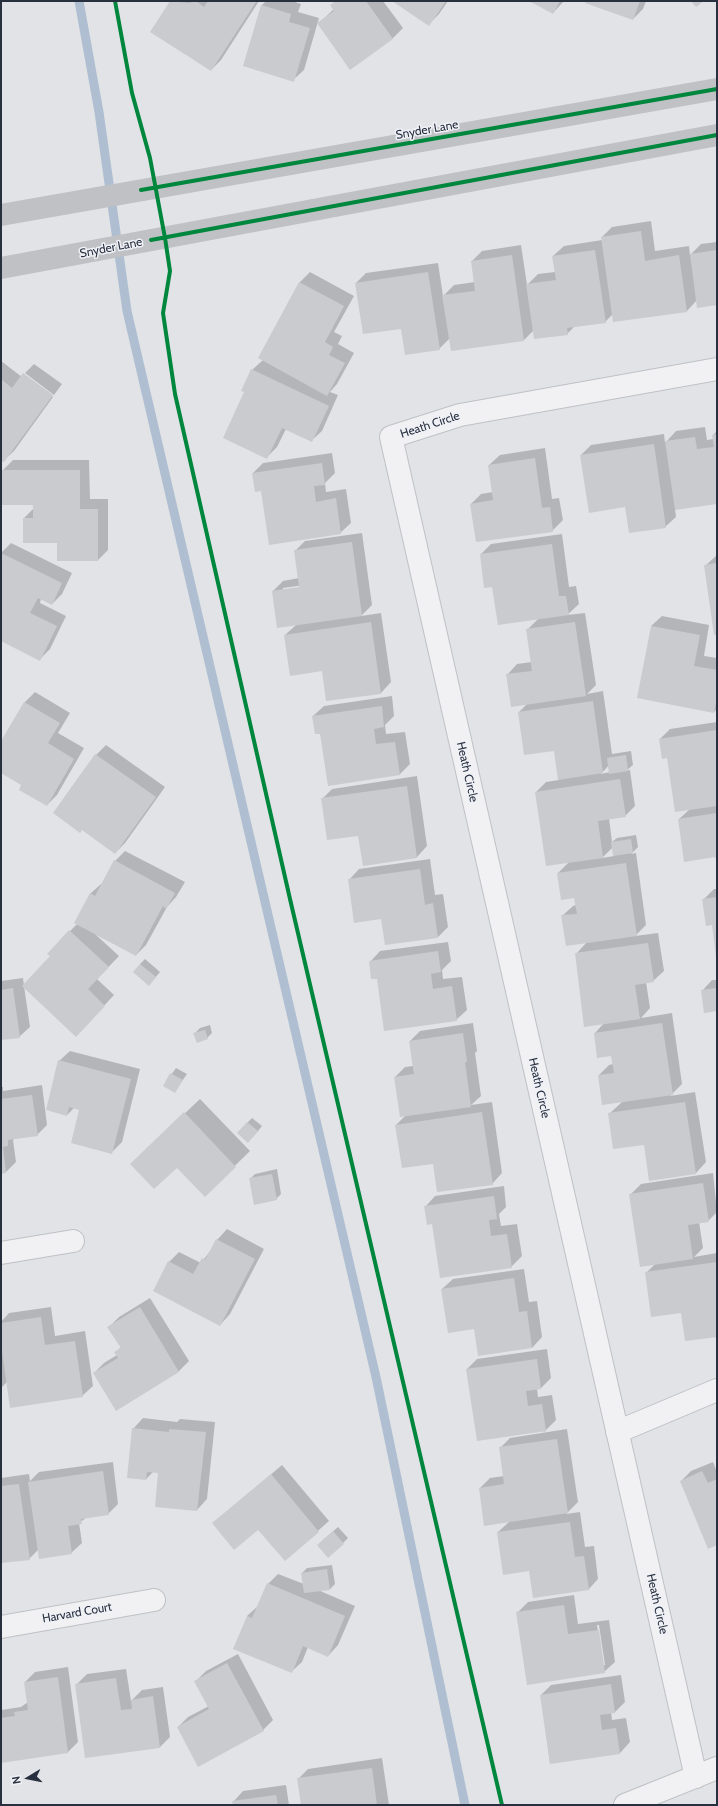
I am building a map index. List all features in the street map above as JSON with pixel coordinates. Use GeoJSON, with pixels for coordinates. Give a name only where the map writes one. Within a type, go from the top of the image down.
{"type":"FeatureCollection","features":[{"type":"Feature","properties":{"kind":"street","name":"Snyder Lane"},"geometry":{"type":"LineString","coordinates":[[1,215],[717,89]]}},
{"type":"Feature","properties":{"kind":"street","name":"Snyder Lane"},"geometry":{"type":"LineString","coordinates":[[1,268],[717,135]]}},
{"type":"Feature","properties":{"kind":"street","name":"Heath Circle"},"geometry":{"type":"LineString","coordinates":[[696,1777],[391,437],[460,415],[717,369]]}},
{"type":"Feature","properties":{"kind":"street"},"geometry":{"type":"LineString","coordinates":[[1,1253],[73,1241]]}},
{"type":"Feature","properties":{"kind":"street"},"geometry":{"type":"LineString","coordinates":[[617,1432],[717,1390]]}},
{"type":"Feature","properties":{"kind":"street","name":"Harvard Court"},"geometry":{"type":"LineString","coordinates":[[1,1627],[154,1600]]}},
{"type":"Feature","properties":{"kind":"street"},"geometry":{"type":"LineString","coordinates":[[626,1805],[717,1768]]}},
{"type":"Feature","properties":{"kind":"building"},"geometry":{"type":"Polygon","coordinates":[[[170,1],[189,3],[196,1],[204,7],[208,1],[256,2],[211,71],[150,32],[170,1]]]}},
{"type":"Feature","properties":{"kind":"building"},"geometry":{"type":"Polygon","coordinates":[[[336,1],[366,1],[393,39],[350,70],[317,23],[334,11],[330,5],[336,1]]]}},
{"type":"Feature","properties":{"kind":"building"},"geometry":{"type":"Polygon","coordinates":[[[392,1],[446,1],[429,26],[392,1]]]}},
{"type":"Feature","properties":{"kind":"building"},"geometry":{"type":"Polygon","coordinates":[[[529,1],[560,1],[553,14],[529,1]]]}},
{"type":"Feature","properties":{"kind":"building"},"geometry":{"type":"Polygon","coordinates":[[[586,1],[640,1],[633,20],[585,3],[586,1]]]}},
{"type":"Feature","properties":{"kind":"building"},"geometry":{"type":"Polygon","coordinates":[[[691,1],[704,1],[696,7],[691,1]]]}},
{"type":"Feature","properties":{"kind":"building"},"geometry":{"type":"Polygon","coordinates":[[[261,5],[291,14],[289,22],[310,28],[294,82],[243,66],[261,5]]]}},
{"type":"Feature","properties":{"kind":"building"},"geometry":{"type":"Polygon","coordinates":[[[641,231],[645,261],[679,255],[687,312],[613,322],[601,237],[641,231]]]}},
{"type":"Feature","properties":{"kind":"building"},"geometry":{"type":"Polygon","coordinates":[[[595,250],[606,323],[567,328],[568,335],[534,339],[526,284],[556,280],[552,256],[595,250]]]}},
{"type":"Feature","properties":{"kind":"building"},"geometry":{"type":"Polygon","coordinates":[[[717,250],[717,305],[697,308],[690,254],[717,250]]]}},
{"type":"Feature","properties":{"kind":"building"},"geometry":{"type":"Polygon","coordinates":[[[512,255],[524,341],[451,351],[442,295],[475,291],[471,261],[512,255]]]}},
{"type":"Feature","properties":{"kind":"building"},"geometry":{"type":"Polygon","coordinates":[[[428,272],[440,350],[405,355],[401,329],[363,334],[355,283],[428,272]]]}},
{"type":"Feature","properties":{"kind":"building"},"geometry":{"type":"Polygon","coordinates":[[[299,282],[344,306],[325,342],[333,347],[329,355],[345,363],[327,396],[258,358],[299,282]]]}},
{"type":"Feature","properties":{"kind":"building"},"geometry":{"type":"Polygon","coordinates":[[[251,369],[329,406],[312,442],[282,428],[267,459],[223,438],[244,392],[241,391],[251,369]]]}},
{"type":"Feature","properties":{"kind":"building"},"geometry":{"type":"Polygon","coordinates":[[[23,373],[53,395],[4,462],[1,461],[1,379],[12,388],[23,373]]]}},
{"type":"Feature","properties":{"kind":"building"},"geometry":{"type":"Polygon","coordinates":[[[717,434],[717,504],[675,510],[665,441],[695,437],[697,449],[714,447],[712,435],[717,434]]]}},
{"type":"Feature","properties":{"kind":"building"},"geometry":{"type":"Polygon","coordinates":[[[654,444],[666,528],[629,533],[625,507],[589,513],[580,455],[654,444]]]}},
{"type":"Feature","properties":{"kind":"building"},"geometry":{"type":"Polygon","coordinates":[[[535,458],[542,508],[550,507],[553,532],[476,542],[470,504],[493,500],[488,465],[535,458]]]}},
{"type":"Feature","properties":{"kind":"building"},"geometry":{"type":"Polygon","coordinates":[[[322,463],[325,485],[314,486],[316,502],[336,498],[341,534],[269,545],[261,491],[255,492],[252,473],[322,463]]]}},
{"type":"Feature","properties":{"kind":"building"},"geometry":{"type":"Polygon","coordinates":[[[2,470],[80,470],[80,509],[98,509],[98,561],[57,561],[57,543],[23,543],[23,518],[33,518],[33,505],[2,505],[2,470]]]}},
{"type":"Feature","properties":{"kind":"building"},"geometry":{"type":"Polygon","coordinates":[[[352,542],[362,616],[277,628],[272,591],[299,587],[294,550],[352,542]]]}},
{"type":"Feature","properties":{"kind":"building"},"geometry":{"type":"Polygon","coordinates":[[[552,544],[559,596],[566,596],[569,615],[498,625],[492,587],[484,588],[480,554],[552,544]]]}},
{"type":"Feature","properties":{"kind":"building"},"geometry":{"type":"Polygon","coordinates":[[[1,553],[62,583],[52,605],[38,598],[30,613],[57,626],[40,661],[1,641],[1,553]]]}},
{"type":"Feature","properties":{"kind":"building"},"geometry":{"type":"Polygon","coordinates":[[[717,563],[717,635],[714,635],[704,565],[717,563]]]}},
{"type":"Feature","properties":{"kind":"building"},"geometry":{"type":"Polygon","coordinates":[[[371,622],[381,694],[326,701],[322,671],[290,676],[284,635],[371,622]]]}},
{"type":"Feature","properties":{"kind":"building"},"geometry":{"type":"Polygon","coordinates":[[[575,622],[586,696],[511,707],[506,674],[532,671],[526,629],[575,622]]]}},
{"type":"Feature","properties":{"kind":"building"},"geometry":{"type":"Polygon","coordinates":[[[651,626],[700,635],[694,666],[717,670],[717,697],[714,713],[637,698],[651,626]]]}},
{"type":"Feature","properties":{"kind":"building"},"geometry":{"type":"Polygon","coordinates":[[[593,701],[603,773],[558,780],[554,751],[524,755],[518,712],[593,701]]]}},
{"type":"Feature","properties":{"kind":"building"},"geometry":{"type":"Polygon","coordinates":[[[24,702],[60,723],[48,743],[74,759],[47,806],[19,790],[21,785],[1,773],[1,741],[24,702]]]}},
{"type":"Feature","properties":{"kind":"building"},"geometry":{"type":"Polygon","coordinates":[[[382,706],[384,727],[374,729],[376,744],[395,742],[400,775],[328,786],[320,734],[315,734],[312,716],[382,706]]]}},
{"type":"Feature","properties":{"kind":"building"},"geometry":{"type":"Polygon","coordinates":[[[717,730],[717,806],[675,812],[667,758],[662,759],[659,739],[717,730]]]}},
{"type":"Feature","properties":{"kind":"building"},"geometry":{"type":"Polygon","coordinates":[[[95,754],[156,797],[115,854],[82,830],[80,833],[53,813],[95,754]]]}},
{"type":"Feature","properties":{"kind":"building"},"geometry":{"type":"Polygon","coordinates":[[[626,755],[628,771],[609,774],[607,758],[626,755]]]}},
{"type":"Feature","properties":{"kind":"building"},"geometry":{"type":"Polygon","coordinates":[[[620,779],[626,817],[598,821],[603,858],[546,866],[535,792],[620,779]]]}},
{"type":"Feature","properties":{"kind":"building"},"geometry":{"type":"Polygon","coordinates":[[[407,786],[417,858],[363,866],[358,836],[327,840],[321,798],[407,786]]]}},
{"type":"Feature","properties":{"kind":"building"},"geometry":{"type":"Polygon","coordinates":[[[717,813],[717,862],[715,857],[684,862],[678,819],[717,813]]]}},
{"type":"Feature","properties":{"kind":"building"},"geometry":{"type":"Polygon","coordinates":[[[631,839],[633,853],[613,856],[611,842],[631,839]]]}},
{"type":"Feature","properties":{"kind":"building"},"geometry":{"type":"Polygon","coordinates":[[[114,860],[175,893],[166,909],[163,906],[136,956],[74,923],[90,893],[95,896],[114,860]]]}},
{"type":"Feature","properties":{"kind":"building"},"geometry":{"type":"Polygon","coordinates":[[[626,863],[637,936],[566,946],[561,915],[577,914],[574,898],[561,900],[557,873],[626,863]]]}},
{"type":"Feature","properties":{"kind":"building"},"geometry":{"type":"Polygon","coordinates":[[[420,869],[425,905],[433,903],[438,938],[385,945],[381,919],[354,923],[348,879],[420,869]]]}},
{"type":"Feature","properties":{"kind":"building"},"geometry":{"type":"Polygon","coordinates":[[[717,897],[716,957],[712,925],[706,926],[702,899],[717,897]]]}},
{"type":"Feature","properties":{"kind":"building"},"geometry":{"type":"Polygon","coordinates":[[[69,930],[109,967],[88,989],[105,1006],[76,1037],[22,986],[50,956],[47,954],[69,930]]]}},
{"type":"Feature","properties":{"kind":"building"},"geometry":{"type":"Polygon","coordinates":[[[648,943],[654,982],[635,985],[640,1019],[584,1027],[575,953],[648,943]]]}},
{"type":"Feature","properties":{"kind":"building"},"geometry":{"type":"Polygon","coordinates":[[[438,951],[441,972],[431,974],[433,989],[452,986],[457,1021],[384,1031],[377,979],[371,979],[369,961],[438,951]]]}},
{"type":"Feature","properties":{"kind":"building"},"geometry":{"type":"Polygon","coordinates":[[[140,964],[156,977],[149,986],[133,972],[140,964]]]}},
{"type":"Feature","properties":{"kind":"building"},"geometry":{"type":"Polygon","coordinates":[[[13,988],[20,1038],[1,1040],[1,990],[13,988]]]}},
{"type":"Feature","properties":{"kind":"building"},"geometry":{"type":"Polygon","coordinates":[[[717,988],[717,1011],[704,1013],[701,990],[717,988]]]}},
{"type":"Feature","properties":{"kind":"building"},"geometry":{"type":"Polygon","coordinates":[[[662,1023],[673,1095],[602,1105],[598,1075],[614,1073],[611,1056],[597,1058],[594,1033],[662,1023]]]}},
{"type":"Feature","properties":{"kind":"building"},"geometry":{"type":"Polygon","coordinates":[[[205,1030],[208,1039],[197,1043],[193,1033],[205,1030]]]}},
{"type":"Feature","properties":{"kind":"building"},"geometry":{"type":"Polygon","coordinates":[[[463,1033],[471,1107],[400,1117],[394,1077],[414,1074],[409,1041],[463,1033]]]}},
{"type":"Feature","properties":{"kind":"building"},"geometry":{"type":"Polygon","coordinates":[[[58,1060],[131,1079],[112,1154],[71,1143],[79,1110],[69,1107],[67,1116],[46,1110],[58,1060]]]}},
{"type":"Feature","properties":{"kind":"building"},"geometry":{"type":"Polygon","coordinates":[[[170,1073],[183,1080],[175,1093],[163,1086],[170,1073]]]}},
{"type":"Feature","properties":{"kind":"building"},"geometry":{"type":"Polygon","coordinates":[[[32,1095],[38,1136],[8,1140],[8,1146],[3,1147],[6,1173],[1,1174],[1,1099],[32,1095]]]}},
{"type":"Feature","properties":{"kind":"building"},"geometry":{"type":"Polygon","coordinates":[[[685,1102],[696,1174],[649,1181],[644,1145],[613,1149],[608,1113],[685,1102]]]}},
{"type":"Feature","properties":{"kind":"building"},"geometry":{"type":"Polygon","coordinates":[[[184,1112],[236,1167],[205,1197],[177,1168],[154,1189],[130,1164],[184,1112]]]}},
{"type":"Feature","properties":{"kind":"building"},"geometry":{"type":"Polygon","coordinates":[[[482,1112],[493,1185],[437,1192],[433,1164],[402,1168],[395,1125],[482,1112]]]}},
{"type":"Feature","properties":{"kind":"building"},"geometry":{"type":"Polygon","coordinates":[[[247,1122],[258,1131],[248,1143],[237,1133],[247,1122]]]}},
{"type":"Feature","properties":{"kind":"building"},"geometry":{"type":"Polygon","coordinates":[[[272,1174],[277,1200],[254,1205],[249,1178],[272,1174]]]}},
{"type":"Feature","properties":{"kind":"building"},"geometry":{"type":"Polygon","coordinates":[[[703,1183],[709,1222],[688,1225],[693,1259],[640,1267],[629,1194],[703,1183]]]}},
{"type":"Feature","properties":{"kind":"building"},"geometry":{"type":"Polygon","coordinates":[[[494,1196],[497,1219],[489,1220],[491,1236],[507,1234],[512,1268],[440,1278],[432,1224],[427,1225],[424,1206],[494,1196]]]}},
{"type":"Feature","properties":{"kind":"building"},"geometry":{"type":"Polygon","coordinates":[[[216,1239],[255,1259],[220,1326],[153,1291],[168,1261],[193,1274],[202,1258],[205,1260],[216,1239]]]}},
{"type":"Feature","properties":{"kind":"building"},"geometry":{"type":"Polygon","coordinates":[[[717,1262],[717,1337],[685,1341],[681,1313],[651,1317],[645,1272],[717,1262]]]}},
{"type":"Feature","properties":{"kind":"building"},"geometry":{"type":"Polygon","coordinates":[[[514,1278],[519,1312],[527,1311],[532,1348],[478,1356],[474,1329],[448,1333],[441,1289],[514,1278]]]}},
{"type":"Feature","properties":{"kind":"building"},"geometry":{"type":"Polygon","coordinates":[[[140,1307],[179,1372],[116,1411],[93,1373],[118,1358],[114,1352],[121,1348],[107,1327],[140,1307]]]}},
{"type":"Feature","properties":{"kind":"building"},"geometry":{"type":"Polygon","coordinates":[[[41,1317],[45,1345],[75,1341],[83,1397],[10,1408],[1,1344],[1,1323],[41,1317]]]}},
{"type":"Feature","properties":{"kind":"building"},"geometry":{"type":"Polygon","coordinates":[[[537,1359],[541,1389],[526,1391],[528,1406],[542,1404],[546,1431],[477,1441],[466,1369],[537,1359]]]}},
{"type":"Feature","properties":{"kind":"building"},"geometry":{"type":"Polygon","coordinates":[[[132,1428],[169,1432],[169,1429],[206,1432],[197,1511],[155,1507],[158,1473],[147,1472],[146,1480],[127,1478],[132,1428]]]}},
{"type":"Feature","properties":{"kind":"building"},"geometry":{"type":"Polygon","coordinates":[[[557,1439],[568,1513],[484,1526],[479,1488],[504,1484],[499,1447],[557,1439]]]}},
{"type":"Feature","properties":{"kind":"building"},"geometry":{"type":"Polygon","coordinates":[[[103,1471],[109,1515],[81,1519],[82,1524],[68,1526],[72,1554],[39,1559],[28,1482],[103,1471]]]}},
{"type":"Feature","properties":{"kind":"building"},"geometry":{"type":"Polygon","coordinates":[[[702,1471],[708,1483],[717,1479],[717,1545],[708,1549],[680,1481],[702,1471]]]}},
{"type":"Feature","properties":{"kind":"building"},"geometry":{"type":"Polygon","coordinates":[[[271,1474],[319,1532],[285,1561],[258,1530],[234,1550],[212,1523],[271,1474]]]}},
{"type":"Feature","properties":{"kind":"building"},"geometry":{"type":"Polygon","coordinates":[[[19,1484],[30,1560],[1,1563],[1,1486],[19,1484]]]}},
{"type":"Feature","properties":{"kind":"building"},"geometry":{"type":"Polygon","coordinates":[[[570,1522],[575,1557],[584,1556],[589,1590],[533,1598],[529,1571],[503,1575],[497,1532],[570,1522]]]}},
{"type":"Feature","properties":{"kind":"building"},"geometry":{"type":"Polygon","coordinates":[[[333,1531],[344,1544],[328,1558],[317,1545],[333,1531]]]}},
{"type":"Feature","properties":{"kind":"building"},"geometry":{"type":"Polygon","coordinates":[[[327,1569],[330,1590],[304,1593],[301,1573],[327,1569]]]}},
{"type":"Feature","properties":{"kind":"building"},"geometry":{"type":"Polygon","coordinates":[[[267,1583],[345,1616],[328,1657],[303,1646],[292,1673],[233,1649],[247,1616],[252,1618],[267,1583]]]}},
{"type":"Feature","properties":{"kind":"building"},"geometry":{"type":"Polygon","coordinates":[[[564,1605],[568,1634],[599,1630],[605,1673],[527,1685],[516,1612],[564,1605]]]}},
{"type":"Feature","properties":{"kind":"building"},"geometry":{"type":"Polygon","coordinates":[[[227,1663],[264,1731],[198,1767],[177,1727],[209,1709],[194,1681],[227,1663]]]}},
{"type":"Feature","properties":{"kind":"building"},"geometry":{"type":"Polygon","coordinates":[[[58,1677],[68,1753],[1,1763],[1,1718],[15,1716],[14,1712],[28,1710],[24,1682],[58,1677]]]}},
{"type":"Feature","properties":{"kind":"building"},"geometry":{"type":"Polygon","coordinates":[[[116,1678],[121,1710],[132,1709],[131,1700],[153,1696],[160,1748],[85,1758],[75,1684],[116,1678]]]}},
{"type":"Feature","properties":{"kind":"building"},"geometry":{"type":"Polygon","coordinates":[[[611,1684],[615,1713],[600,1715],[602,1730],[616,1728],[620,1754],[550,1764],[540,1695],[611,1684]]]}},
{"type":"Feature","properties":{"kind":"building"},"geometry":{"type":"Polygon","coordinates":[[[372,1768],[377,1805],[301,1805],[297,1778],[372,1768]]]}},
{"type":"Feature","properties":{"kind":"building"},"geometry":{"type":"Polygon","coordinates":[[[276,1795],[278,1805],[233,1805],[232,1801],[276,1795]]]}},
{"type":"Feature","properties":{"kind":"waterway"},"geometry":{"type":"LineString","coordinates":[[79,1],[99,112],[127,311],[376,1377],[465,1805]]}},
{"type":"Feature","properties":{"kind":"cycle path"},"geometry":{"type":"LineString","coordinates":[[115,1],[132,93],[150,158],[165,238],[170,271],[163,313],[175,394],[290,899],[502,1805]]}},
{"type":"Feature","properties":{"kind":"cycle path"},"geometry":{"type":"LineString","coordinates":[[141,190],[717,89]]}},
{"type":"Feature","properties":{"kind":"cycle path"},"geometry":{"type":"LineString","coordinates":[[151,240],[717,135]]}}]}
